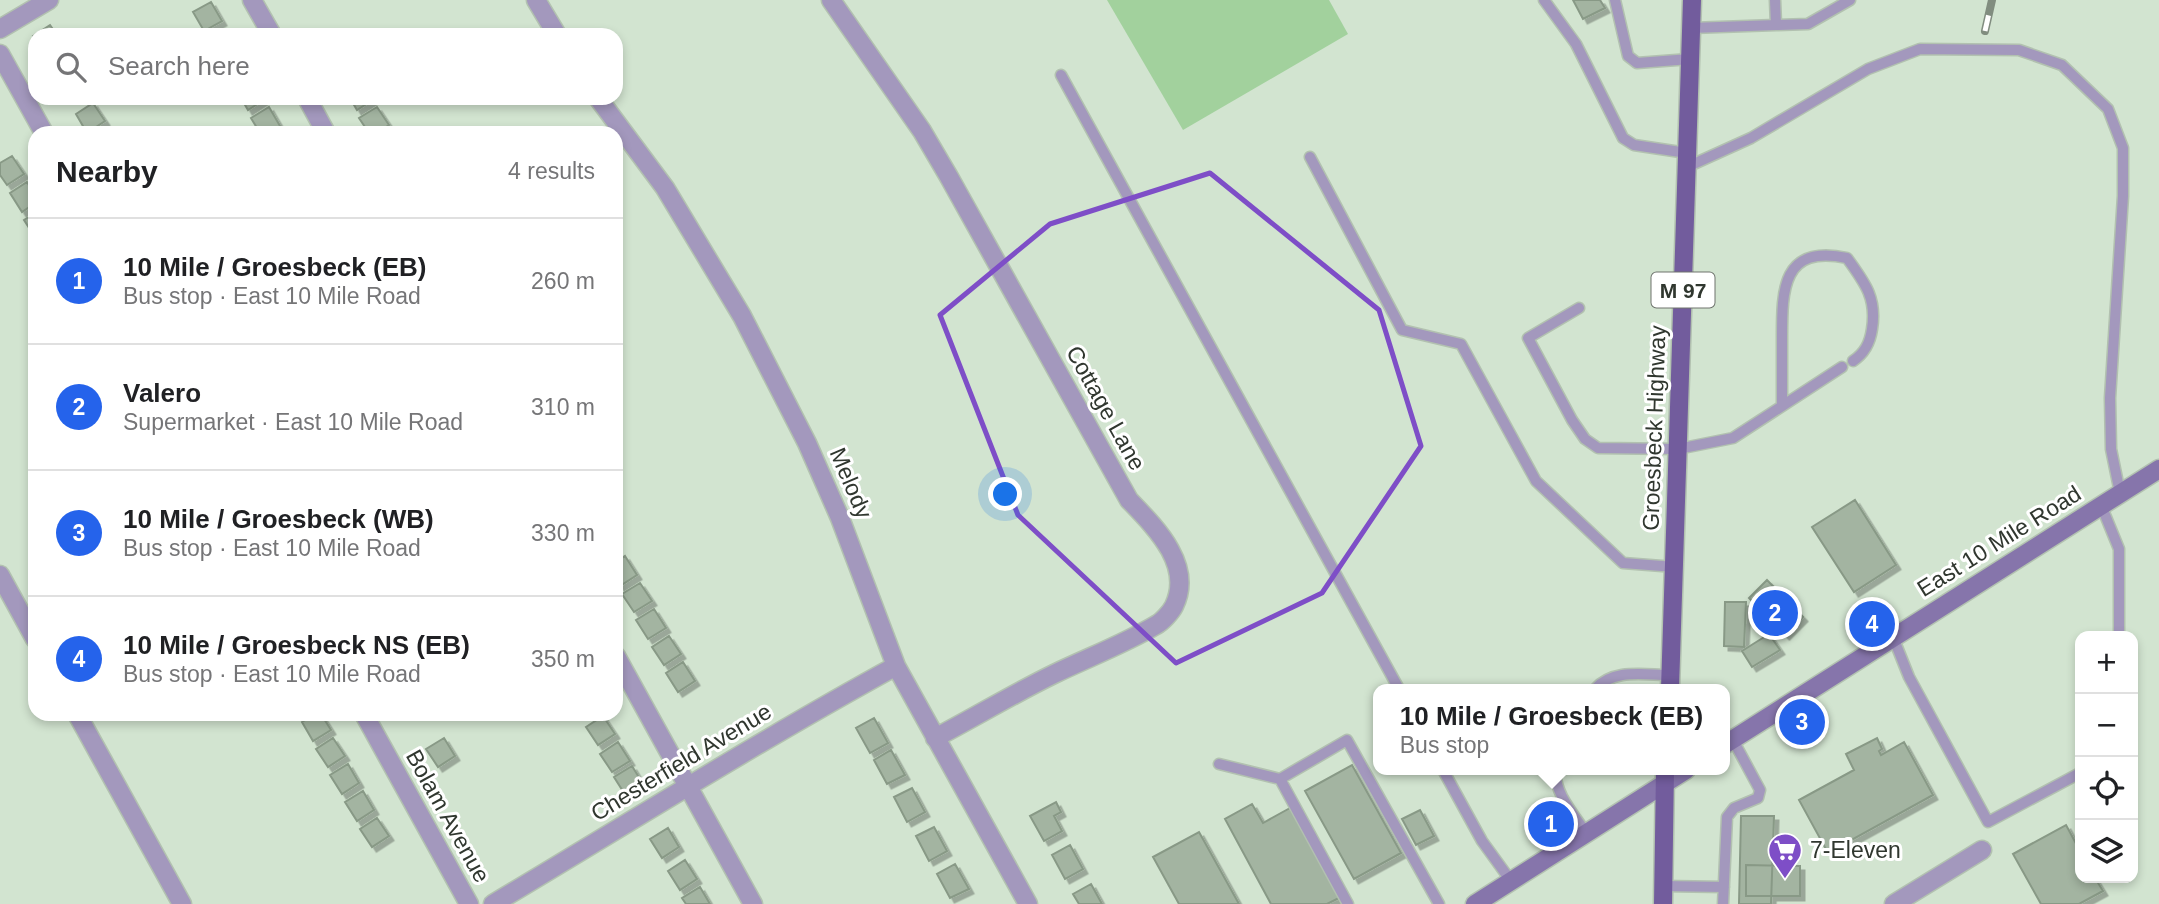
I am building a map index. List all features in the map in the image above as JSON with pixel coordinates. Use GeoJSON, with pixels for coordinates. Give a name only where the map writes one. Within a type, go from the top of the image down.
{"type":"FeatureCollection","features":[{"type":"Feature","properties":{"kind":"main road","name":"Groesbeck Highway"},"geometry":{"type":"LineString","coordinates":[[1670,682],[1692,0]]}},
{"type":"Feature","properties":{"kind":"main road","name":"East 10 Mile Road"},"geometry":{"type":"LineString","coordinates":[[1730,741],[2159,469]]}},
{"type":"Feature","properties":{"kind":"main road"},"geometry":{"type":"LineString","coordinates":[[1475,904],[1586,833],[1665,777]]}},
{"type":"Feature","properties":{"kind":"main road"},"geometry":{"type":"LineString","coordinates":[[1663,895],[1665,777]]}},
{"type":"Feature","properties":{"kind":"street"},"geometry":{"type":"LineString","coordinates":[[0,29],[49,0]]}},
{"type":"Feature","properties":{"kind":"street"},"geometry":{"type":"LineString","coordinates":[[252,0],[268,28]]}},
{"type":"Feature","properties":{"kind":"street"},"geometry":{"type":"LineString","coordinates":[[536,0],[553,28]]}},
{"type":"Feature","properties":{"kind":"street","name":"Cottage Lane"},"geometry":{"type":"LineString","coordinates":[[831,0],[922,131],[1129,500],[1151,522],[1171,549],[1179,572],[1179,588],[1173,607],[1158,624],[1050,676],[936,738]]}},
{"type":"Feature","properties":{"kind":"street"},"geometry":{"type":"LineString","coordinates":[[0,54],[28,104]]}},
{"type":"Feature","properties":{"kind":"street"},"geometry":{"type":"LineString","coordinates":[[28,105],[40,126]]}},
{"type":"Feature","properties":{"kind":"street"},"geometry":{"type":"LineString","coordinates":[[311,105],[322,126]]}},
{"type":"Feature","properties":{"kind":"street","name":"Melody"},"geometry":{"type":"LineString","coordinates":[[603,105],[619,126]]}},
{"type":"Feature","properties":{"kind":"street","name":"Melody"},"geometry":{"type":"LineString","coordinates":[[623,132],[664,188],[718,274],[772,373],[840,518],[896,666],[1028,904]]}},
{"type":"Feature","properties":{"kind":"street"},"geometry":{"type":"LineString","coordinates":[[0,575],[28,626]]}},
{"type":"Feature","properties":{"kind":"street","name":"Chesterfield Avenue"},"geometry":{"type":"LineString","coordinates":[[493,904],[790,723],[896,666]]}},
{"type":"Feature","properties":{"kind":"street"},"geometry":{"type":"LineString","coordinates":[[623,669],[752,904]]}},
{"type":"Feature","properties":{"kind":"street"},"geometry":{"type":"LineString","coordinates":[[81,721],[182,904]]}},
{"type":"Feature","properties":{"kind":"street","name":"Bolam Avenue"},"geometry":{"type":"LineString","coordinates":[[368,721],[469,904]]}},
{"type":"Feature","properties":{"kind":"street"},"geometry":{"type":"LineString","coordinates":[[1894,904],[1982,850]]}},
{"type":"Feature","properties":{"kind":"lane"},"geometry":{"type":"LineString","coordinates":[[1544,0],[1576,44],[1623,138],[1634,145],[1687,160],[1751,138],[1868,69],[1920,49],[2019,50],[2062,65],[2108,109],[2123,148],[2123,196],[2110,398],[2111,449],[2120,494]]}},
{"type":"Feature","properties":{"kind":"lane"},"geometry":{"type":"LineString","coordinates":[[1615,0],[1628,56],[1637,63],[1690,59]]}},
{"type":"Feature","properties":{"kind":"lane"},"geometry":{"type":"LineString","coordinates":[[1775,0],[1776,25]]}},
{"type":"Feature","properties":{"kind":"lane"},"geometry":{"type":"LineString","coordinates":[[1691,27],[1808,24],[1850,0]]}},
{"type":"Feature","properties":{"kind":"lane"},"geometry":{"type":"LineString","coordinates":[[1061,75],[1396,684]]}},
{"type":"Feature","properties":{"kind":"lane"},"geometry":{"type":"LineString","coordinates":[[1310,157],[1402,330],[1461,344],[1536,481],[1623,563],[1675,567]]}},
{"type":"Feature","properties":{"kind":"lane"},"geometry":{"type":"LineString","coordinates":[[1782,405],[1782,297],[1790,272],[1805,261],[1828,254],[1847,258],[1864,282],[1875,310],[1871,337],[1863,354],[1853,361]]}},
{"type":"Feature","properties":{"kind":"lane"},"geometry":{"type":"LineString","coordinates":[[1579,308],[1528,338],[1572,420],[1585,439],[1598,448],[1678,449],[1733,438],[1842,368]]}},
{"type":"Feature","properties":{"kind":"lane"},"geometry":{"type":"LineString","coordinates":[[2101,505],[2119,549],[2119,631]]}},
{"type":"Feature","properties":{"kind":"lane"},"geometry":{"type":"LineString","coordinates":[[1893,637],[1909,677],[1989,822],[2075,776]]}},
{"type":"Feature","properties":{"kind":"lane"},"geometry":{"type":"LineString","coordinates":[[1600,684],[1618,675],[1670,682]]}},
{"type":"Feature","properties":{"kind":"lane"},"geometry":{"type":"LineString","coordinates":[[1219,764],[1280,779],[1347,740],[1439,904]]}},
{"type":"Feature","properties":{"kind":"lane"},"geometry":{"type":"LineString","coordinates":[[1723,904],[1727,817],[1734,807],[1758,798],[1760,790],[1730,745]]}},
{"type":"Feature","properties":{"kind":"lane"},"geometry":{"type":"LineString","coordinates":[[1446,775],[1482,841],[1511,881]]}},
{"type":"Feature","properties":{"kind":"lane"},"geometry":{"type":"LineString","coordinates":[[1556,775],[1560,792],[1586,833]]}},
{"type":"Feature","properties":{"kind":"lane"},"geometry":{"type":"LineString","coordinates":[[1280,779],[1348,904]]}},
{"type":"Feature","properties":{"kind":"lane"},"geometry":{"type":"LineString","coordinates":[[1663,895],[1724,887]]}},
{"type":"Feature","properties":{"kind":"highlighted area"},"geometry":{"type":"Polygon","coordinates":[[[1210,173],[1379,310],[1421,446],[1322,593],[1176,663],[1018,515],[940,315],[1050,224],[1210,173]]]}},
{"type":"Feature","properties":{"kind":"green space"},"geometry":{"type":"Polygon","coordinates":[[[1107,0],[1329,0],[1348,34],[1183,130],[1107,0]]]}},
{"type":"Feature","properties":{"kind":"building"},"geometry":{"type":"Polygon","coordinates":[[[1573,0],[1600,0],[1605,8],[1583,19],[1573,0]]]}},
{"type":"Feature","properties":{"kind":"building"},"geometry":{"type":"Polygon","coordinates":[[[211,2],[222,21],[209,28],[202,28],[193,12],[211,2]]]}},
{"type":"Feature","properties":{"kind":"building"},"geometry":{"type":"Polygon","coordinates":[[[94,105],[105,121],[98,126],[83,126],[76,114],[94,105]]]}},
{"type":"Feature","properties":{"kind":"building"},"geometry":{"type":"Polygon","coordinates":[[[269,107],[280,126],[256,126],[251,118],[269,107]]]}},
{"type":"Feature","properties":{"kind":"building"},"geometry":{"type":"Polygon","coordinates":[[[377,107],[389,125],[364,126],[359,118],[377,107]]]}},
{"type":"Feature","properties":{"kind":"building"},"geometry":{"type":"Polygon","coordinates":[[[12,156],[24,174],[7,185],[0,175],[0,163],[12,156]]]}},
{"type":"Feature","properties":{"kind":"building"},"geometry":{"type":"Polygon","coordinates":[[[27,182],[28,208],[22,212],[10,193],[27,182]]]}},
{"type":"Feature","properties":{"kind":"building"},"geometry":{"type":"Polygon","coordinates":[[[1855,500],[1896,565],[1854,592],[1812,527],[1855,500]]]}},
{"type":"Feature","properties":{"kind":"building"},"geometry":{"type":"Polygon","coordinates":[[[625,556],[637,575],[623,584],[625,556]]]}},
{"type":"Feature","properties":{"kind":"building"},"geometry":{"type":"Polygon","coordinates":[[[1767,580],[1803,617],[1785,635],[1749,598],[1767,580]]]}},
{"type":"Feature","properties":{"kind":"building"},"geometry":{"type":"Polygon","coordinates":[[[640,583],[652,601],[634,612],[623,593],[640,583]]]}},
{"type":"Feature","properties":{"kind":"building"},"geometry":{"type":"Polygon","coordinates":[[[1725,602],[1746,602],[1744,647],[1724,646],[1725,602]]]}},
{"type":"Feature","properties":{"kind":"building"},"geometry":{"type":"Polygon","coordinates":[[[654,609],[666,628],[648,639],[636,620],[654,609]]]}},
{"type":"Feature","properties":{"kind":"building"},"geometry":{"type":"Polygon","coordinates":[[[1769,634],[1780,650],[1752,667],[1742,651],[1769,634]]]}},
{"type":"Feature","properties":{"kind":"building"},"geometry":{"type":"Polygon","coordinates":[[[669,636],[681,654],[664,665],[652,647],[669,636]]]}},
{"type":"Feature","properties":{"kind":"building"},"geometry":{"type":"Polygon","coordinates":[[[683,662],[695,681],[678,692],[666,673],[683,662]]]}},
{"type":"Feature","properties":{"kind":"building"},"geometry":{"type":"Polygon","coordinates":[[[874,718],[888,743],[870,753],[856,728],[874,718]]]}},
{"type":"Feature","properties":{"kind":"building"},"geometry":{"type":"Polygon","coordinates":[[[325,721],[331,730],[313,741],[302,722],[325,721]]]}},
{"type":"Feature","properties":{"kind":"building"},"geometry":{"type":"Polygon","coordinates":[[[595,721],[606,721],[615,734],[598,745],[586,727],[595,721]]]}},
{"type":"Feature","properties":{"kind":"building"},"geometry":{"type":"Polygon","coordinates":[[[333,738],[345,756],[328,767],[316,749],[333,738]]]}},
{"type":"Feature","properties":{"kind":"building"},"geometry":{"type":"Polygon","coordinates":[[[444,738],[455,756],[438,767],[426,749],[444,738]]]}},
{"type":"Feature","properties":{"kind":"building"},"geometry":{"type":"Polygon","coordinates":[[[1877,738],[1882,749],[1879,751],[1881,755],[1904,742],[1933,795],[1828,853],[1799,800],[1854,770],[1846,754],[1877,738]]]}},
{"type":"Feature","properties":{"kind":"building"},"geometry":{"type":"Polygon","coordinates":[[[618,742],[630,761],[612,772],[600,754],[618,742]]]}},
{"type":"Feature","properties":{"kind":"building"},"geometry":{"type":"Polygon","coordinates":[[[891,750],[905,775],[887,784],[874,760],[891,750]]]}},
{"type":"Feature","properties":{"kind":"building"},"geometry":{"type":"Polygon","coordinates":[[[348,764],[359,783],[342,794],[330,775],[348,764]]]}},
{"type":"Feature","properties":{"kind":"building"},"geometry":{"type":"Polygon","coordinates":[[[1352,765],[1401,853],[1354,879],[1305,791],[1352,765]]]}},
{"type":"Feature","properties":{"kind":"building"},"geometry":{"type":"Polygon","coordinates":[[[632,766],[643,784],[626,796],[614,777],[632,766]]]}},
{"type":"Feature","properties":{"kind":"building"},"geometry":{"type":"Polygon","coordinates":[[[912,788],[925,812],[907,822],[894,797],[912,788]]]}},
{"type":"Feature","properties":{"kind":"building"},"geometry":{"type":"Polygon","coordinates":[[[363,791],[374,810],[357,821],[345,802],[363,791]]]}},
{"type":"Feature","properties":{"kind":"building"},"geometry":{"type":"Polygon","coordinates":[[[1056,802],[1061,812],[1054,816],[1062,831],[1044,841],[1030,816],[1056,802]]]}},
{"type":"Feature","properties":{"kind":"building"},"geometry":{"type":"Polygon","coordinates":[[[1252,804],[1263,823],[1290,808],[1339,898],[1327,904],[1271,904],[1225,819],[1252,804]]]}},
{"type":"Feature","properties":{"kind":"building"},"geometry":{"type":"Polygon","coordinates":[[[1420,810],[1434,836],[1416,845],[1402,819],[1420,810]]]}},
{"type":"Feature","properties":{"kind":"building"},"geometry":{"type":"Polygon","coordinates":[[[1741,816],[1774,816],[1771,904],[1739,904],[1741,816]]]}},
{"type":"Feature","properties":{"kind":"building"},"geometry":{"type":"Polygon","coordinates":[[[377,818],[389,836],[372,847],[360,829],[377,818]]]}},
{"type":"Feature","properties":{"kind":"building"},"geometry":{"type":"Polygon","coordinates":[[[2066,825],[2075,842],[2075,883],[2098,883],[2103,891],[2079,904],[2041,904],[2013,854],[2066,825]]]}},
{"type":"Feature","properties":{"kind":"building"},"geometry":{"type":"Polygon","coordinates":[[[934,827],[947,851],[929,861],[916,836],[934,827]]]}},
{"type":"Feature","properties":{"kind":"building"},"geometry":{"type":"Polygon","coordinates":[[[668,828],[679,847],[662,858],[650,839],[668,828]]]}},
{"type":"Feature","properties":{"kind":"building"},"geometry":{"type":"Polygon","coordinates":[[[1199,832],[1239,904],[1179,904],[1153,857],[1199,832]]]}},
{"type":"Feature","properties":{"kind":"building"},"geometry":{"type":"Polygon","coordinates":[[[1070,845],[1083,869],[1065,879],[1052,855],[1070,845]]]}},
{"type":"Feature","properties":{"kind":"building"},"geometry":{"type":"Polygon","coordinates":[[[685,860],[697,879],[680,890],[668,871],[685,860]]]}},
{"type":"Feature","properties":{"kind":"building"},"geometry":{"type":"Polygon","coordinates":[[[955,864],[969,889],[950,898],[937,874],[955,864]]]}},
{"type":"Feature","properties":{"kind":"building"},"geometry":{"type":"Polygon","coordinates":[[[1746,865],[1800,866],[1800,896],[1746,896],[1746,865]]]}},
{"type":"Feature","properties":{"kind":"building"},"geometry":{"type":"Polygon","coordinates":[[[1091,884],[1102,904],[1079,904],[1073,894],[1091,884]]]}},
{"type":"Feature","properties":{"kind":"building"},"geometry":{"type":"Polygon","coordinates":[[[700,887],[710,904],[686,904],[682,898],[700,887]]]}},
{"type":"Feature","properties":{"kind":"railway"},"geometry":{"type":"LineString","coordinates":[[1985,31],[1992,0]]}},
{"type":"Feature","properties":{"kind":"place","name":"Valero"},"geometry":{"type":"Point","coordinates":[1775,613]}},
{"type":"Feature","properties":{"kind":"place","name":"10 Mile / Groesbeck NS (EB)"},"geometry":{"type":"Point","coordinates":[1872,624]}},
{"type":"Feature","properties":{"kind":"place","name":"10 Mile / Groesbeck (WB)"},"geometry":{"type":"Point","coordinates":[1802,722]}},
{"type":"Feature","properties":{"kind":"place","name":"10 Mile / Groesbeck (EB)"},"geometry":{"type":"Point","coordinates":[1551,824]}},
{"type":"Feature","properties":{"kind":"place","name":"7-Eleven"},"geometry":{"type":"Point","coordinates":[1785,880]}}]}
